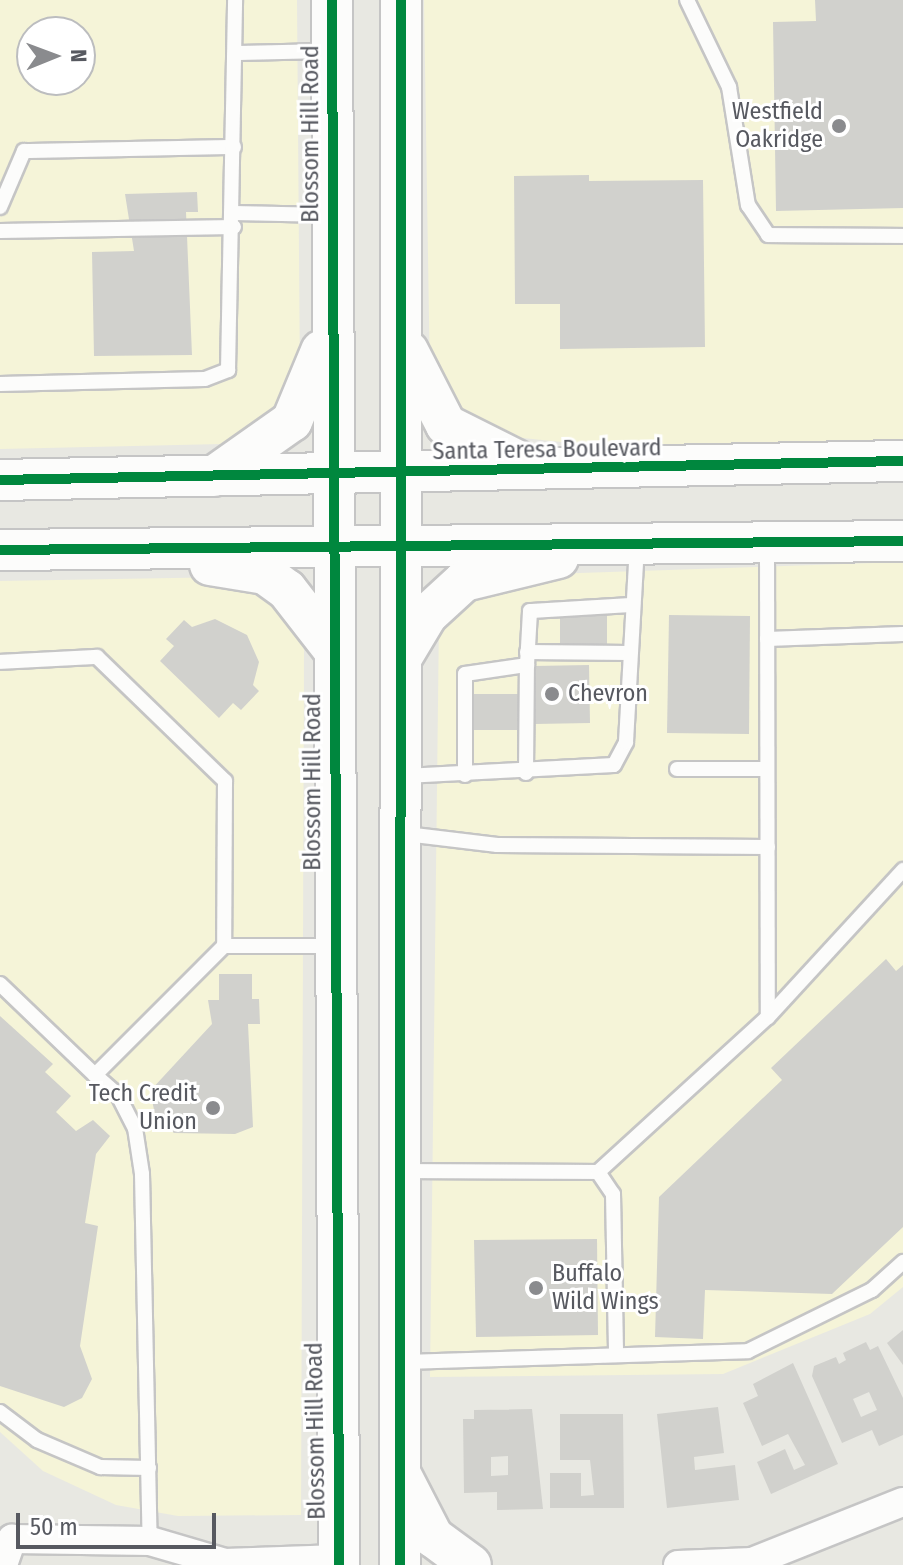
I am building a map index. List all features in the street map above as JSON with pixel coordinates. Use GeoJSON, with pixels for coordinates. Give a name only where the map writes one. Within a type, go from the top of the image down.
{"type":"FeatureCollection","features":[{"type":"Feature","properties":{"kind":"main road","name":"Blossom Hill Road"},"geometry":{"type":"LineString","coordinates":[[332,0],[332,946],[341,1563]]}},
{"type":"Feature","properties":{"kind":"main road"},"geometry":{"type":"LineString","coordinates":[[400,1565],[406,834],[401,541],[401,0]]}},
{"type":"Feature","properties":{"kind":"main road"},"geometry":{"type":"LineString","coordinates":[[213,476],[292,421],[330,329]]}},
{"type":"Feature","properties":{"kind":"main road"},"geometry":{"type":"LineString","coordinates":[[401,332],[424,393],[446,425],[539,470]]}},
{"type":"Feature","properties":{"kind":"main road","name":"Santa Teresa Boulevard"},"geometry":{"type":"LineString","coordinates":[[0,480],[903,461]]}},
{"type":"Feature","properties":{"kind":"main road"},"geometry":{"type":"LineString","coordinates":[[0,550],[401,541],[903,541]]}},
{"type":"Feature","properties":{"kind":"main road"},"geometry":{"type":"LineString","coordinates":[[402,657],[427,615],[464,581],[635,542]]}},
{"type":"Feature","properties":{"kind":"main road"},"geometry":{"type":"LineString","coordinates":[[103,549],[265,574],[287,590],[333,649]]}},
{"type":"Feature","properties":{"kind":"main road"},"geometry":{"type":"LineString","coordinates":[[341,1563],[375,1527],[399,1471]]}},
{"type":"Feature","properties":{"kind":"main road"},"geometry":{"type":"LineString","coordinates":[[399,1471],[433,1537],[471,1565]]}},
{"type":"Feature","properties":{"kind":"street"},"geometry":{"type":"LineString","coordinates":[[678,1565],[752,1563],[903,1502]]}},
{"type":"Feature","properties":{"kind":"street"},"geometry":{"type":"LineString","coordinates":[[3,1565],[12,1539],[150,1541],[225,1563],[341,1563]]}},
{"type":"Feature","properties":{"kind":"lane"},"geometry":{"type":"LineString","coordinates":[[0,384],[205,379],[228,370],[234,220],[235,0]]}},
{"type":"Feature","properties":{"kind":"lane"},"geometry":{"type":"LineString","coordinates":[[687,0],[729,87],[748,205],[768,235],[903,236]]}},
{"type":"Feature","properties":{"kind":"lane"},"geometry":{"type":"LineString","coordinates":[[235,53],[332,51]]}},
{"type":"Feature","properties":{"kind":"lane"},"geometry":{"type":"LineString","coordinates":[[0,207],[24,151],[234,147]]}},
{"type":"Feature","properties":{"kind":"lane"},"geometry":{"type":"LineString","coordinates":[[0,231],[331,215]]}},
{"type":"Feature","properties":{"kind":"lane"},"geometry":{"type":"LineString","coordinates":[[405,776],[526,773],[614,765],[626,742],[635,542]]}},
{"type":"Feature","properties":{"kind":"lane"},"geometry":{"type":"LineString","coordinates":[[767,543],[768,1017]]}},
{"type":"Feature","properties":{"kind":"lane"},"geometry":{"type":"LineString","coordinates":[[526,773],[530,611],[632,605]]}},
{"type":"Feature","properties":{"kind":"lane"},"geometry":{"type":"LineString","coordinates":[[767,639],[903,634]]}},
{"type":"Feature","properties":{"kind":"lane"},"geometry":{"type":"LineString","coordinates":[[465,775],[465,674],[527,658],[629,653]]}},
{"type":"Feature","properties":{"kind":"lane"},"geometry":{"type":"LineString","coordinates":[[0,662],[97,657],[225,781],[224,946],[95,1075]]}},
{"type":"Feature","properties":{"kind":"lane"},"geometry":{"type":"LineString","coordinates":[[677,769],[767,769]]}},
{"type":"Feature","properties":{"kind":"lane"},"geometry":{"type":"LineString","coordinates":[[406,834],[497,845],[768,847]]}},
{"type":"Feature","properties":{"kind":"lane"},"geometry":{"type":"LineString","coordinates":[[401,1171],[598,1172],[768,1017],[903,870]]}},
{"type":"Feature","properties":{"kind":"lane"},"geometry":{"type":"LineString","coordinates":[[224,946],[332,946]]}},
{"type":"Feature","properties":{"kind":"lane"},"geometry":{"type":"LineString","coordinates":[[0,984],[118,1095],[135,1128],[142,1174],[150,1541]]}},
{"type":"Feature","properties":{"kind":"lane"},"geometry":{"type":"LineString","coordinates":[[598,1172],[613,1194],[616,1354]]}},
{"type":"Feature","properties":{"kind":"lane"},"geometry":{"type":"LineString","coordinates":[[400,1362],[748,1351],[872,1290],[903,1262]]}},
{"type":"Feature","properties":{"kind":"lane"},"geometry":{"type":"LineString","coordinates":[[0,1412],[37,1440],[100,1467],[149,1468]]}},
{"type":"Feature","properties":{"kind":"shaded area"},"geometry":{"type":"Polygon","coordinates":[[[0,0],[297,0],[300,381],[259,434],[222,444],[0,449],[0,0]]]}},
{"type":"Feature","properties":{"kind":"shaded area"},"geometry":{"type":"Polygon","coordinates":[[[424,0],[903,0],[903,461],[805,467],[484,434],[430,382],[424,0]]]}},
{"type":"Feature","properties":{"kind":"shaded area"},"geometry":{"type":"Polygon","coordinates":[[[903,562],[903,1287],[870,1314],[723,1374],[430,1377],[439,620],[454,601],[521,575],[903,562]]]}},
{"type":"Feature","properties":{"kind":"shaded area"},"geometry":{"type":"Polygon","coordinates":[[[231,577],[255,581],[295,616],[304,650],[301,1515],[178,1516],[116,1505],[43,1471],[0,1432],[0,581],[231,577]]]}},
{"type":"Feature","properties":{"kind":"building","name":"Westfield Oakridge"},"geometry":{"type":"Polygon","coordinates":[[[815,0],[903,0],[903,208],[776,211],[773,22],[816,21],[815,0]]]}},
{"type":"Feature","properties":{"kind":"building"},"geometry":{"type":"Polygon","coordinates":[[[589,175],[589,181],[703,180],[705,347],[560,349],[560,304],[515,304],[514,176],[589,175]]]}},
{"type":"Feature","properties":{"kind":"building"},"geometry":{"type":"Polygon","coordinates":[[[197,192],[198,212],[186,212],[192,355],[94,356],[92,252],[134,251],[125,194],[197,192]]]}},
{"type":"Feature","properties":{"kind":"building"},"geometry":{"type":"Polygon","coordinates":[[[560,613],[607,613],[607,645],[560,645],[560,613]]]}},
{"type":"Feature","properties":{"kind":"building"},"geometry":{"type":"Polygon","coordinates":[[[669,615],[750,616],[749,734],[667,733],[669,615]]]}},
{"type":"Feature","properties":{"kind":"building"},"geometry":{"type":"Polygon","coordinates":[[[215,619],[247,635],[259,662],[253,685],[259,691],[241,710],[233,703],[219,718],[160,661],[174,646],[166,639],[184,620],[192,627],[215,619]]]}},
{"type":"Feature","properties":{"kind":"building"},"geometry":{"type":"Polygon","coordinates":[[[589,665],[590,723],[535,724],[534,666],[589,665]]]}},
{"type":"Feature","properties":{"kind":"building"},"geometry":{"type":"Polygon","coordinates":[[[470,694],[522,694],[522,730],[470,730],[470,694]]]}},
{"type":"Feature","properties":{"kind":"building"},"geometry":{"type":"Polygon","coordinates":[[[886,959],[896,971],[903,965],[903,1227],[832,1294],[705,1290],[703,1339],[655,1337],[659,1197],[782,1080],[771,1068],[886,959]]]}},
{"type":"Feature","properties":{"kind":"building"},"geometry":{"type":"Polygon","coordinates":[[[219,974],[252,974],[252,999],[259,999],[260,1024],[248,1024],[253,1127],[235,1134],[174,1133],[156,1119],[150,1091],[212,1024],[208,1000],[219,1000],[219,974]]]}},
{"type":"Feature","properties":{"kind":"building"},"geometry":{"type":"Polygon","coordinates":[[[0,1016],[53,1064],[45,1072],[71,1096],[56,1112],[76,1131],[93,1120],[110,1136],[96,1154],[85,1223],[98,1226],[80,1346],[92,1379],[82,1398],[64,1407],[0,1386],[0,1016]]]}},
{"type":"Feature","properties":{"kind":"building","name":"Buffalo Wild Wings"},"geometry":{"type":"Polygon","coordinates":[[[597,1239],[598,1335],[476,1337],[474,1240],[597,1239]]]}},
{"type":"Feature","properties":{"kind":"building"},"geometry":{"type":"Polygon","coordinates":[[[903,1330],[903,1365],[887,1343],[903,1330]]]}},
{"type":"Feature","properties":{"kind":"building"},"geometry":{"type":"Polygon","coordinates":[[[866,1342],[870,1350],[878,1346],[903,1398],[903,1435],[879,1446],[872,1430],[842,1443],[812,1376],[814,1366],[836,1357],[839,1364],[846,1360],[843,1353],[866,1342]],[[869,1392],[853,1399],[861,1417],[877,1410],[869,1392]]]}},
{"type":"Feature","properties":{"kind":"building"},"geometry":{"type":"Polygon","coordinates":[[[793,1363],[838,1464],[771,1494],[757,1462],[785,1449],[794,1470],[805,1465],[788,1434],[762,1446],[743,1403],[758,1396],[753,1384],[793,1363]]]}},
{"type":"Feature","properties":{"kind":"building"},"geometry":{"type":"Polygon","coordinates":[[[718,1407],[724,1453],[694,1457],[695,1470],[735,1465],[739,1500],[667,1508],[657,1414],[718,1407]]]}},
{"type":"Feature","properties":{"kind":"building"},"geometry":{"type":"Polygon","coordinates":[[[532,1409],[543,1509],[497,1510],[497,1492],[464,1493],[463,1419],[474,1419],[474,1410],[532,1409]],[[508,1456],[491,1457],[491,1476],[508,1475],[508,1456]]]}},
{"type":"Feature","properties":{"kind":"building"},"geometry":{"type":"Polygon","coordinates":[[[560,1414],[623,1414],[624,1508],[550,1508],[550,1473],[581,1473],[581,1496],[594,1495],[590,1460],[560,1460],[560,1414]]]}},
{"type":"Feature","properties":{"kind":"cycle path"},"geometry":{"type":"LineString","coordinates":[[332,0],[339,1565]]}},
{"type":"Feature","properties":{"kind":"cycle path"},"geometry":{"type":"LineString","coordinates":[[400,1565],[401,0]]}},
{"type":"Feature","properties":{"kind":"cycle path"},"geometry":{"type":"LineString","coordinates":[[0,480],[903,461]]}},
{"type":"Feature","properties":{"kind":"cycle path"},"geometry":{"type":"LineString","coordinates":[[0,550],[903,541]]}},
{"type":"Feature","properties":{"kind":"place","name":"Westfield Oakridge"},"geometry":{"type":"Point","coordinates":[839,126]}},
{"type":"Feature","properties":{"kind":"place","name":"Chevron"},"geometry":{"type":"Point","coordinates":[552,694]}},
{"type":"Feature","properties":{"kind":"place","name":"Tech Credit Union"},"geometry":{"type":"Point","coordinates":[213,1108]}},
{"type":"Feature","properties":{"kind":"place","name":"Buffalo Wild Wings"},"geometry":{"type":"Point","coordinates":[536,1288]}}]}
